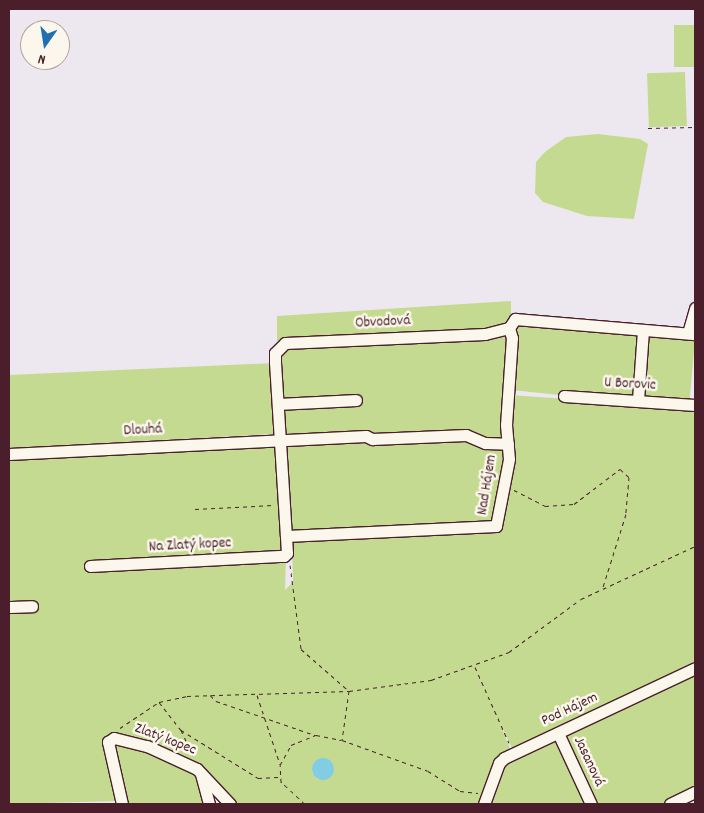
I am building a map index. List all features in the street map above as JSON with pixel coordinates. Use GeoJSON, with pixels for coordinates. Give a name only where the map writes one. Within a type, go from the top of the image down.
{"type":"FeatureCollection","features":[{"type":"Feature","properties":{"kind":"street"},"geometry":{"type":"LineString","coordinates":[[692,334],[695,308]]}},
{"type":"Feature","properties":{"kind":"street","name":"Obvodová"},"geometry":{"type":"LineString","coordinates":[[287,552],[278,438],[275,353],[285,343],[485,334],[509,328],[515,319],[692,334]]}},
{"type":"Feature","properties":{"kind":"street","name":"Nad Hájem"},"geometry":{"type":"LineString","coordinates":[[286,536],[493,528],[496,526],[509,459],[512,338],[509,328]]}},
{"type":"Feature","properties":{"kind":"street"},"geometry":{"type":"LineString","coordinates":[[638,400],[644,331]]}},
{"type":"Feature","properties":{"kind":"street","name":"U Borovic"},"geometry":{"type":"LineString","coordinates":[[564,396],[695,405]]}},
{"type":"Feature","properties":{"kind":"street"},"geometry":{"type":"LineString","coordinates":[[278,404],[356,400]]}},
{"type":"Feature","properties":{"kind":"street","name":"Dlouhá"},"geometry":{"type":"LineString","coordinates":[[9,454],[278,438],[366,436],[372,439],[466,435],[485,444],[508,444]]}},
{"type":"Feature","properties":{"kind":"street","name":"Na Zlatý kopec"},"geometry":{"type":"LineString","coordinates":[[90,566],[284,556],[287,552]]}},
{"type":"Feature","properties":{"kind":"street"},"geometry":{"type":"LineString","coordinates":[[9,607],[32,606]]}},
{"type":"Feature","properties":{"kind":"street","name":"Pod Hájem"},"geometry":{"type":"LineString","coordinates":[[486,799],[499,764],[514,753],[695,668]]}},
{"type":"Feature","properties":{"kind":"street","name":"Jasanová"},"geometry":{"type":"LineString","coordinates":[[558,733],[591,804]]}},
{"type":"Feature","properties":{"kind":"street","name":"Zlatý kopec"},"geometry":{"type":"LineString","coordinates":[[122,804],[108,742],[114,738],[147,746],[199,771],[230,804]]}},
{"type":"Feature","properties":{"kind":"street"},"geometry":{"type":"LineString","coordinates":[[199,771],[209,804]]}},
{"type":"Feature","properties":{"kind":"street"},"geometry":{"type":"LineString","coordinates":[[670,804],[695,792]]}},
{"type":"Feature","properties":{"kind":"path"},"geometry":{"type":"LineString","coordinates":[[648,128],[695,127]]}},
{"type":"Feature","properties":{"kind":"path"},"geometry":{"type":"LineString","coordinates":[[505,484],[545,506],[574,504],[620,469],[628,477],[626,514],[602,589]]}},
{"type":"Feature","properties":{"kind":"path"},"geometry":{"type":"LineString","coordinates":[[195,509],[284,504]]}},
{"type":"Feature","properties":{"kind":"path"},"geometry":{"type":"LineString","coordinates":[[114,738],[116,730],[159,702],[210,695],[258,695],[395,688],[474,666],[509,652],[580,599],[695,546]]}},
{"type":"Feature","properties":{"kind":"path"},"geometry":{"type":"LineString","coordinates":[[287,552],[301,649],[349,691]]}},
{"type":"Feature","properties":{"kind":"path"},"geometry":{"type":"LineString","coordinates":[[474,666],[514,753]]}},
{"type":"Feature","properties":{"kind":"path"},"geometry":{"type":"LineString","coordinates":[[342,740],[349,691]]}},
{"type":"Feature","properties":{"kind":"path"},"geometry":{"type":"LineString","coordinates":[[210,695],[216,701],[316,735],[342,740],[428,771],[460,791],[486,799]]}},
{"type":"Feature","properties":{"kind":"path"},"geometry":{"type":"LineString","coordinates":[[258,695],[268,719],[280,765],[279,777],[304,804]]}},
{"type":"Feature","properties":{"kind":"path"},"geometry":{"type":"LineString","coordinates":[[159,702],[181,730],[199,771]]}},
{"type":"Feature","properties":{"kind":"path"},"geometry":{"type":"LineString","coordinates":[[181,730],[258,778],[279,777]]}},
{"type":"Feature","properties":{"kind":"path"},"geometry":{"type":"LineString","coordinates":[[280,765],[291,744],[316,735]]}},
{"type":"Feature","properties":{"kind":"green space"},"geometry":{"type":"Polygon","coordinates":[[[674,25],[695,25],[695,67],[674,67],[674,25]]]}},
{"type":"Feature","properties":{"kind":"green space"},"geometry":{"type":"Polygon","coordinates":[[[685,72],[687,126],[649,127],[647,73],[685,72]]]}},
{"type":"Feature","properties":{"kind":"green space"},"geometry":{"type":"Polygon","coordinates":[[[598,134],[640,139],[648,144],[634,219],[587,216],[543,202],[535,193],[536,162],[545,152],[566,137],[598,134]]]}},
{"type":"Feature","properties":{"kind":"green space"},"geometry":{"type":"Polygon","coordinates":[[[511,301],[511,317],[497,329],[277,341],[277,316],[511,301]]]}},
{"type":"Feature","properties":{"kind":"green space"},"geometry":{"type":"Polygon","coordinates":[[[516,323],[640,336],[633,403],[509,390],[516,323]]]}},
{"type":"Feature","properties":{"kind":"green space"},"geometry":{"type":"Polygon","coordinates":[[[502,335],[510,342],[506,460],[495,526],[293,534],[289,530],[281,349],[502,335]]]}},
{"type":"Feature","properties":{"kind":"green space"},"geometry":{"type":"Polygon","coordinates":[[[646,337],[695,341],[689,403],[641,399],[646,337]]]}},
{"type":"Feature","properties":{"kind":"green space"},"geometry":{"type":"Polygon","coordinates":[[[274,363],[277,429],[274,434],[9,448],[9,375],[274,363]]]}},
{"type":"Feature","properties":{"kind":"green space"},"geometry":{"type":"Polygon","coordinates":[[[510,395],[695,408],[695,663],[513,750],[499,721],[511,751],[496,758],[486,804],[234,804],[203,772],[207,804],[124,804],[118,801],[9,804],[9,458],[274,443],[286,558],[285,590],[293,582],[292,541],[497,530],[510,395]],[[321,759],[314,763],[312,772],[318,780],[328,759],[321,759]]]}},
{"type":"Feature","properties":{"kind":"green space"},"geometry":{"type":"Polygon","coordinates":[[[695,672],[695,788],[662,804],[593,804],[561,736],[695,672]]]}},
{"type":"Feature","properties":{"kind":"green space"},"geometry":{"type":"Polygon","coordinates":[[[554,739],[560,741],[589,804],[488,804],[503,763],[554,739]]]}},
{"type":"Feature","properties":{"kind":"water"},"geometry":{"type":"Polygon","coordinates":[[[323,758],[331,761],[334,769],[331,777],[323,780],[315,777],[312,769],[315,761],[323,758]]]}}]}
